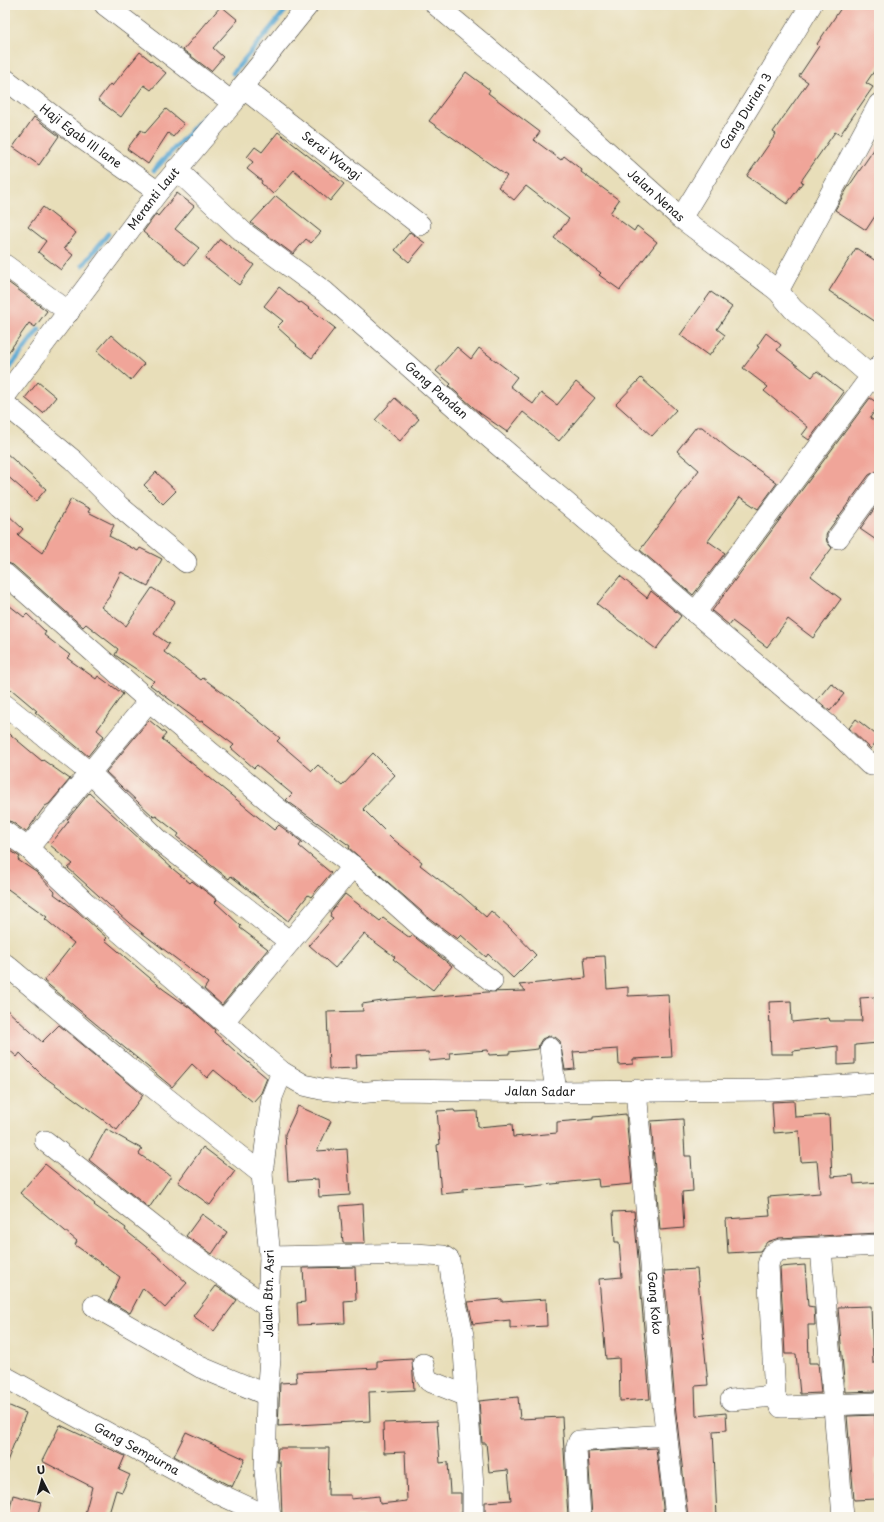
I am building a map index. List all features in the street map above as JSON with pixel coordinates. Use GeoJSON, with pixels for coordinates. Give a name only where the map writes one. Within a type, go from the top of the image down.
{"type":"FeatureCollection","features":[{"type":"Feature","properties":{"kind":"street","name":"Serai Wangi"},"geometry":{"type":"LineString","coordinates":[[105,5],[237,95],[420,225]]}},
{"type":"Feature","properties":{"kind":"street","name":"Meranti Laut"},"geometry":{"type":"LineString","coordinates":[[5,396],[158,192],[308,5]]}},
{"type":"Feature","properties":{"kind":"street","name":"Jalan Nenas"},"geometry":{"type":"LineString","coordinates":[[436,5],[536,88],[681,218],[778,291],[793,309],[877,375]]}},
{"type":"Feature","properties":{"kind":"street","name":"Gang Durian 3"},"geometry":{"type":"LineString","coordinates":[[681,218],[811,5]]}},
{"type":"Feature","properties":{"kind":"street","name":"Haji Egab III lane"},"geometry":{"type":"LineString","coordinates":[[5,79],[80,137],[158,192]]}},
{"type":"Feature","properties":{"kind":"street"},"geometry":{"type":"LineString","coordinates":[[778,291],[879,104]]}},
{"type":"Feature","properties":{"kind":"street","name":"Gang Pandan"},"geometry":{"type":"LineString","coordinates":[[176,169],[244,233],[325,292],[490,438],[837,733],[869,764],[877,764],[879,762]]}},
{"type":"Feature","properties":{"kind":"street"},"geometry":{"type":"LineString","coordinates":[[5,265],[69,312]]}},
{"type":"Feature","properties":{"kind":"street"},"geometry":{"type":"LineString","coordinates":[[695,613],[877,375]]}},
{"type":"Feature","properties":{"kind":"street"},"geometry":{"type":"LineString","coordinates":[[5,404],[73,460],[119,506],[186,562]]}},
{"type":"Feature","properties":{"kind":"street"},"geometry":{"type":"LineString","coordinates":[[838,538],[879,482]]}},
{"type":"Feature","properties":{"kind":"street"},"geometry":{"type":"LineString","coordinates":[[5,574],[149,701],[277,808],[353,866],[421,928],[492,981]]}},
{"type":"Feature","properties":{"kind":"street"},"geometry":{"type":"LineString","coordinates":[[28,848],[89,772],[149,701]]}},
{"type":"Feature","properties":{"kind":"street"},"geometry":{"type":"LineString","coordinates":[[5,705],[89,772],[159,840],[290,942]]}},
{"type":"Feature","properties":{"kind":"street","name":"Jalan Sadar"},"geometry":{"type":"LineString","coordinates":[[5,832],[28,848],[86,904],[282,1072],[304,1085],[321,1089],[358,1093],[391,1090],[556,1092],[636,1090],[770,1090],[879,1083]]}},
{"type":"Feature","properties":{"kind":"street"},"geometry":{"type":"LineString","coordinates":[[224,1021],[353,866]]}},
{"type":"Feature","properties":{"kind":"street"},"geometry":{"type":"LineString","coordinates":[[5,964],[126,1066],[262,1174]]}},
{"type":"Feature","properties":{"kind":"street"},"geometry":{"type":"LineString","coordinates":[[550,1048],[556,1092]]}},
{"type":"Feature","properties":{"kind":"street","name":"Jalan Btn. Asri"},"geometry":{"type":"LineString","coordinates":[[270,1517],[265,1471],[267,1395],[270,1358],[268,1307],[270,1256],[262,1174],[272,1097],[282,1072]]}},
{"type":"Feature","properties":{"kind":"street","name":"Gang Koko"},"geometry":{"type":"LineString","coordinates":[[636,1090],[666,1435],[676,1517]]}},
{"type":"Feature","properties":{"kind":"street"},"geometry":{"type":"LineString","coordinates":[[46,1141],[172,1241],[268,1307]]}},
{"type":"Feature","properties":{"kind":"street"},"geometry":{"type":"LineString","coordinates":[[879,1245],[780,1250],[771,1254],[768,1259],[776,1396],[780,1407],[879,1403]]}},
{"type":"Feature","properties":{"kind":"street"},"geometry":{"type":"LineString","coordinates":[[821,1248],[843,1517]]}},
{"type":"Feature","properties":{"kind":"street"},"geometry":{"type":"LineString","coordinates":[[270,1256],[415,1254],[443,1256],[449,1260],[454,1294],[463,1335],[473,1517]]}},
{"type":"Feature","properties":{"kind":"street"},"geometry":{"type":"LineString","coordinates":[[94,1306],[200,1367],[267,1395]]}},
{"type":"Feature","properties":{"kind":"street"},"geometry":{"type":"LineString","coordinates":[[424,1364],[426,1376],[429,1381],[467,1396]]}},
{"type":"Feature","properties":{"kind":"street","name":"Gang Sempurna"},"geometry":{"type":"LineString","coordinates":[[5,1377],[217,1494],[270,1517]]}},
{"type":"Feature","properties":{"kind":"street"},"geometry":{"type":"LineString","coordinates":[[731,1400],[776,1396]]}},
{"type":"Feature","properties":{"kind":"street"},"geometry":{"type":"LineString","coordinates":[[580,1517],[576,1449],[579,1441],[587,1439],[666,1435]]}},
{"type":"Feature","properties":{"kind":"building"},"geometry":{"type":"Polygon","coordinates":[[[843,5],[879,5],[879,64],[866,83],[873,87],[840,135],[835,132],[787,204],[747,176],[776,134],[773,132],[808,82],[799,76],[819,46],[817,44],[843,5]]]}},
{"type":"Feature","properties":{"kind":"building"},"geometry":{"type":"Polygon","coordinates":[[[221,6],[238,20],[213,48],[223,57],[211,71],[183,50],[221,6]]]}},
{"type":"Feature","properties":{"kind":"building"},"geometry":{"type":"Polygon","coordinates":[[[140,52],[166,73],[151,90],[144,85],[121,117],[98,100],[110,84],[112,86],[140,52]]]}},
{"type":"Feature","properties":{"kind":"building"},"geometry":{"type":"Polygon","coordinates":[[[466,72],[490,90],[488,93],[540,132],[534,140],[561,160],[564,156],[582,170],[581,172],[619,200],[610,213],[634,231],[637,226],[657,242],[620,290],[599,275],[601,273],[554,238],[569,219],[526,186],[514,200],[498,187],[507,176],[429,121],[466,72]]]}},
{"type":"Feature","properties":{"kind":"building"},"geometry":{"type":"Polygon","coordinates":[[[166,109],[184,124],[173,137],[168,133],[148,164],[127,149],[141,130],[145,133],[166,109]]]}},
{"type":"Feature","properties":{"kind":"building"},"geometry":{"type":"Polygon","coordinates":[[[34,117],[59,136],[39,165],[13,147],[34,117]]]}},
{"type":"Feature","properties":{"kind":"building"},"geometry":{"type":"Polygon","coordinates":[[[278,132],[344,184],[330,201],[294,170],[273,194],[261,183],[262,181],[247,169],[253,162],[247,157],[255,147],[262,152],[278,132]]]}},
{"type":"Feature","properties":{"kind":"building"},"geometry":{"type":"Polygon","coordinates":[[[879,142],[879,210],[866,230],[835,210],[847,189],[879,142]]]}},
{"type":"Feature","properties":{"kind":"building"},"geometry":{"type":"Polygon","coordinates":[[[177,193],[194,206],[175,229],[199,248],[185,265],[143,232],[156,214],[158,216],[177,193]]]}},
{"type":"Feature","properties":{"kind":"building"},"geometry":{"type":"Polygon","coordinates":[[[276,196],[321,232],[311,243],[306,239],[293,254],[251,223],[276,196]]]}},
{"type":"Feature","properties":{"kind":"building"},"geometry":{"type":"Polygon","coordinates":[[[43,207],[76,233],[64,248],[73,255],[61,270],[38,252],[46,241],[28,227],[43,207]]]}},
{"type":"Feature","properties":{"kind":"building"},"geometry":{"type":"Polygon","coordinates":[[[410,232],[425,243],[409,262],[395,250],[410,232]]]}},
{"type":"Feature","properties":{"kind":"building"},"geometry":{"type":"Polygon","coordinates":[[[220,239],[254,265],[239,285],[205,258],[220,239]]]}},
{"type":"Feature","properties":{"kind":"building"},"geometry":{"type":"Polygon","coordinates":[[[856,248],[879,263],[879,324],[829,291],[856,248]]]}},
{"type":"Feature","properties":{"kind":"building"},"geometry":{"type":"Polygon","coordinates":[[[5,280],[47,311],[35,327],[29,323],[5,357],[5,280]]]}},
{"type":"Feature","properties":{"kind":"building"},"geometry":{"type":"Polygon","coordinates":[[[279,287],[335,328],[312,358],[296,346],[297,345],[277,327],[283,321],[264,306],[279,287]]]}},
{"type":"Feature","properties":{"kind":"building"},"geometry":{"type":"Polygon","coordinates":[[[711,292],[732,307],[717,329],[725,335],[709,356],[680,335],[711,292]]]}},
{"type":"Feature","properties":{"kind":"building"},"geometry":{"type":"Polygon","coordinates":[[[766,333],[781,345],[777,350],[812,377],[817,371],[844,392],[809,440],[802,435],[808,427],[764,391],[768,387],[743,368],[759,347],[757,346],[766,333]]]}},
{"type":"Feature","properties":{"kind":"building"},"geometry":{"type":"Polygon","coordinates":[[[111,335],[144,364],[131,380],[97,351],[111,335]]]}},
{"type":"Feature","properties":{"kind":"building"},"geometry":{"type":"Polygon","coordinates":[[[457,347],[471,359],[479,348],[517,377],[510,386],[533,404],[541,393],[557,405],[576,382],[595,398],[559,441],[523,412],[507,432],[480,413],[449,386],[451,384],[436,371],[457,347]]]}},
{"type":"Feature","properties":{"kind":"building"},"geometry":{"type":"Polygon","coordinates":[[[641,378],[676,410],[652,436],[616,404],[641,378]]]}},
{"type":"Feature","properties":{"kind":"building"},"geometry":{"type":"Polygon","coordinates":[[[38,382],[56,397],[43,413],[25,398],[38,382]]]}},
{"type":"Feature","properties":{"kind":"building"},"geometry":{"type":"Polygon","coordinates":[[[395,398],[419,419],[400,441],[375,420],[395,398]]]}},
{"type":"Feature","properties":{"kind":"building"},"geometry":{"type":"Polygon","coordinates":[[[870,398],[879,404],[870,418],[879,424],[879,470],[869,475],[828,531],[826,536],[827,542],[832,548],[811,576],[841,599],[813,638],[788,619],[767,647],[732,621],[729,625],[712,611],[870,398]]]}},
{"type":"Feature","properties":{"kind":"building"},"geometry":{"type":"Polygon","coordinates":[[[696,427],[702,427],[730,450],[777,483],[758,509],[740,497],[708,541],[725,553],[693,595],[640,550],[699,470],[677,451],[696,427]]]}},
{"type":"Feature","properties":{"kind":"building"},"geometry":{"type":"Polygon","coordinates":[[[5,452],[46,489],[36,501],[5,474],[5,452]]]}},
{"type":"Feature","properties":{"kind":"building"},"geometry":{"type":"Polygon","coordinates":[[[156,472],[176,491],[163,504],[144,485],[156,472]]]}},
{"type":"Feature","properties":{"kind":"building"},"geometry":{"type":"Polygon","coordinates":[[[71,499],[90,509],[88,512],[114,525],[109,536],[138,551],[140,548],[162,559],[148,586],[121,572],[109,595],[110,596],[101,607],[126,626],[152,588],[175,602],[154,634],[169,644],[164,652],[201,680],[203,678],[253,716],[280,738],[277,741],[312,771],[318,765],[342,786],[373,753],[395,775],[363,809],[394,840],[422,862],[420,865],[459,895],[460,894],[486,917],[491,911],[536,955],[513,978],[488,954],[486,957],[461,935],[457,939],[429,918],[349,848],[350,846],[286,800],[292,794],[257,765],[254,768],[231,748],[234,745],[150,685],[154,681],[115,655],[118,649],[86,624],[83,627],[13,565],[5,562],[5,512],[23,529],[18,535],[42,553],[71,499]]]}},
{"type":"Feature","properties":{"kind":"building"},"geometry":{"type":"Polygon","coordinates":[[[877,505],[879,506],[879,542],[860,529],[877,505]]]}},
{"type":"Feature","properties":{"kind":"building"},"geometry":{"type":"Polygon","coordinates":[[[620,576],[647,598],[651,591],[681,616],[656,649],[597,604],[620,576]]]}},
{"type":"Feature","properties":{"kind":"building"},"geometry":{"type":"Polygon","coordinates":[[[5,602],[24,617],[27,614],[46,632],[44,635],[70,655],[67,658],[96,679],[98,676],[123,694],[97,730],[104,736],[88,756],[35,712],[37,711],[5,684],[5,602]]]}},
{"type":"Feature","properties":{"kind":"building"},"geometry":{"type":"Polygon","coordinates":[[[831,683],[844,694],[830,711],[817,700],[831,683]]]}},
{"type":"Feature","properties":{"kind":"building"},"geometry":{"type":"Polygon","coordinates":[[[856,719],[879,737],[871,749],[849,728],[856,719]]]}},
{"type":"Feature","properties":{"kind":"building"},"geometry":{"type":"Polygon","coordinates":[[[149,720],[166,734],[162,739],[274,830],[279,825],[302,842],[299,846],[331,873],[311,897],[308,895],[288,921],[231,876],[229,879],[207,862],[208,861],[177,837],[179,834],[156,816],[154,817],[106,772],[149,720]]]}},
{"type":"Feature","properties":{"kind":"building"},"geometry":{"type":"Polygon","coordinates":[[[5,730],[42,761],[43,760],[70,779],[49,804],[45,806],[26,832],[12,822],[5,820],[5,730]]]}},
{"type":"Feature","properties":{"kind":"building"},"geometry":{"type":"Polygon","coordinates":[[[89,793],[173,869],[190,883],[192,881],[217,900],[215,902],[241,926],[240,928],[268,949],[222,1005],[204,989],[208,983],[129,923],[68,868],[73,864],[50,845],[69,821],[67,820],[89,793]]]}},
{"type":"Feature","properties":{"kind":"building"},"geometry":{"type":"Polygon","coordinates":[[[5,847],[20,857],[18,860],[36,872],[55,892],[54,894],[77,911],[107,938],[105,940],[163,989],[190,1008],[215,1030],[214,1032],[236,1052],[267,1078],[261,1093],[253,1102],[214,1070],[207,1078],[192,1064],[172,1087],[44,981],[74,943],[45,919],[47,917],[5,887],[5,847]]]}},
{"type":"Feature","properties":{"kind":"building"},"geometry":{"type":"Polygon","coordinates":[[[345,894],[380,921],[383,918],[410,938],[412,935],[452,966],[433,990],[393,959],[395,957],[364,934],[335,968],[309,945],[333,918],[330,916],[330,913],[345,894]]]}},
{"type":"Feature","properties":{"kind":"building"},"geometry":{"type":"Polygon","coordinates":[[[605,956],[607,989],[628,987],[628,996],[668,994],[672,1057],[633,1059],[633,1064],[619,1065],[618,1049],[573,1052],[575,1069],[565,1070],[560,1041],[555,1037],[549,1036],[542,1039],[538,1049],[509,1052],[509,1054],[489,1055],[488,1050],[449,1053],[450,1059],[429,1061],[428,1052],[356,1055],[357,1068],[329,1069],[327,1012],[363,1011],[362,1004],[389,1000],[487,992],[526,991],[519,985],[586,978],[584,957],[605,956]]]}},
{"type":"Feature","properties":{"kind":"building"},"geometry":{"type":"Polygon","coordinates":[[[875,997],[878,1043],[855,1045],[855,1064],[838,1065],[838,1046],[793,1051],[793,1054],[771,1054],[769,1002],[791,1001],[792,1022],[829,1018],[830,1021],[862,1021],[860,998],[875,997]]]}},
{"type":"Feature","properties":{"kind":"building"},"geometry":{"type":"Polygon","coordinates":[[[5,1008],[42,1042],[59,1025],[143,1095],[117,1130],[43,1076],[20,1053],[17,1057],[5,1046],[5,1008]]]}},
{"type":"Feature","properties":{"kind":"building"},"geometry":{"type":"Polygon","coordinates":[[[794,1101],[795,1117],[829,1115],[832,1177],[853,1175],[854,1184],[879,1182],[879,1233],[779,1238],[767,1242],[760,1251],[728,1253],[726,1219],[770,1216],[768,1197],[820,1193],[817,1161],[801,1162],[799,1131],[774,1133],[772,1102],[794,1101]]]}},
{"type":"Feature","properties":{"kind":"building"},"geometry":{"type":"Polygon","coordinates":[[[298,1106],[331,1121],[317,1151],[347,1149],[350,1195],[319,1197],[318,1179],[288,1181],[285,1134],[298,1106]]]}},
{"type":"Feature","properties":{"kind":"building"},"geometry":{"type":"Polygon","coordinates":[[[454,1110],[455,1112],[477,1111],[478,1127],[512,1124],[513,1137],[557,1133],[557,1122],[626,1114],[632,1184],[599,1187],[598,1179],[525,1187],[524,1184],[463,1189],[463,1192],[441,1194],[437,1145],[440,1144],[437,1111],[454,1110]]]}},
{"type":"Feature","properties":{"kind":"building"},"geometry":{"type":"Polygon","coordinates":[[[683,1119],[685,1156],[691,1156],[693,1191],[682,1192],[684,1228],[660,1230],[651,1121],[683,1119]]]}},
{"type":"Feature","properties":{"kind":"building"},"geometry":{"type":"Polygon","coordinates":[[[106,1129],[142,1149],[139,1154],[171,1176],[149,1208],[89,1160],[106,1129]]]}},
{"type":"Feature","properties":{"kind":"building"},"geometry":{"type":"Polygon","coordinates":[[[203,1147],[235,1171],[210,1205],[178,1182],[203,1147]]]}},
{"type":"Feature","properties":{"kind":"building"},"geometry":{"type":"Polygon","coordinates":[[[45,1164],[95,1204],[94,1205],[126,1228],[125,1230],[155,1254],[187,1283],[165,1308],[143,1288],[130,1313],[109,1301],[120,1277],[75,1245],[77,1241],[20,1193],[45,1164]]]}},
{"type":"Feature","properties":{"kind":"building"},"geometry":{"type":"Polygon","coordinates":[[[363,1204],[365,1243],[343,1243],[340,1206],[363,1204]]]}},
{"type":"Feature","properties":{"kind":"building"},"geometry":{"type":"Polygon","coordinates":[[[634,1211],[650,1399],[620,1401],[619,1358],[606,1359],[599,1279],[622,1277],[619,1242],[615,1242],[613,1212],[634,1211]]]}},
{"type":"Feature","properties":{"kind":"building"},"geometry":{"type":"Polygon","coordinates":[[[202,1214],[227,1232],[212,1254],[186,1236],[202,1214]]]}},
{"type":"Feature","properties":{"kind":"building"},"geometry":{"type":"Polygon","coordinates":[[[805,1265],[808,1306],[814,1307],[815,1325],[808,1325],[809,1363],[818,1363],[821,1393],[800,1394],[796,1354],[785,1354],[780,1267],[805,1265]]]}},
{"type":"Feature","properties":{"kind":"building"},"geometry":{"type":"Polygon","coordinates":[[[355,1267],[356,1300],[344,1301],[345,1323],[298,1325],[297,1303],[305,1302],[303,1268],[355,1267]]]}},
{"type":"Feature","properties":{"kind":"building"},"geometry":{"type":"Polygon","coordinates":[[[697,1269],[708,1385],[695,1386],[696,1416],[726,1413],[727,1430],[713,1431],[717,1517],[688,1517],[675,1404],[664,1271],[697,1269]]]}},
{"type":"Feature","properties":{"kind":"building"},"geometry":{"type":"Polygon","coordinates":[[[216,1286],[237,1300],[214,1331],[193,1316],[216,1286]]]}},
{"type":"Feature","properties":{"kind":"building"},"geometry":{"type":"Polygon","coordinates":[[[502,1299],[502,1302],[546,1299],[547,1326],[510,1328],[510,1320],[473,1324],[468,1302],[502,1299]]]}},
{"type":"Feature","properties":{"kind":"building"},"geometry":{"type":"Polygon","coordinates":[[[871,1306],[873,1363],[879,1363],[879,1391],[845,1392],[838,1307],[871,1306]]]}},
{"type":"Feature","properties":{"kind":"building"},"geometry":{"type":"Polygon","coordinates":[[[412,1359],[414,1390],[369,1392],[370,1421],[278,1426],[280,1383],[297,1382],[296,1372],[377,1368],[377,1361],[412,1359]]]}},
{"type":"Feature","properties":{"kind":"building"},"geometry":{"type":"Polygon","coordinates":[[[518,1397],[520,1419],[562,1417],[568,1517],[485,1517],[485,1502],[511,1500],[508,1470],[489,1472],[486,1443],[482,1443],[479,1401],[518,1397]]]}},
{"type":"Feature","properties":{"kind":"building"},"geometry":{"type":"Polygon","coordinates":[[[5,1404],[26,1413],[6,1464],[5,1464],[5,1404]]]}},
{"type":"Feature","properties":{"kind":"building"},"geometry":{"type":"Polygon","coordinates":[[[879,1415],[875,1416],[877,1458],[875,1458],[876,1499],[854,1500],[847,1416],[879,1415]]]}},
{"type":"Feature","properties":{"kind":"building"},"geometry":{"type":"Polygon","coordinates":[[[437,1421],[440,1463],[448,1462],[450,1493],[461,1493],[461,1517],[282,1517],[280,1462],[277,1462],[278,1448],[329,1448],[328,1495],[351,1495],[351,1499],[379,1496],[380,1504],[407,1501],[405,1452],[384,1453],[383,1423],[437,1421]]]}},
{"type":"Feature","properties":{"kind":"building"},"geometry":{"type":"Polygon","coordinates":[[[60,1425],[125,1456],[119,1470],[130,1475],[122,1492],[116,1490],[108,1517],[84,1517],[92,1487],[42,1461],[60,1425]]]}},
{"type":"Feature","properties":{"kind":"building"},"geometry":{"type":"Polygon","coordinates":[[[186,1432],[245,1459],[232,1487],[174,1456],[186,1432]]]}},
{"type":"Feature","properties":{"kind":"building"},"geometry":{"type":"Polygon","coordinates":[[[656,1448],[664,1515],[637,1517],[592,1517],[588,1452],[656,1448]]]}},
{"type":"Feature","properties":{"kind":"building"},"geometry":{"type":"Polygon","coordinates":[[[13,1495],[41,1502],[37,1517],[8,1517],[13,1495]]]}},
{"type":"Feature","properties":{"kind":"waterway"},"geometry":{"type":"LineString","coordinates":[[233,73],[290,5]]}},
{"type":"Feature","properties":{"kind":"waterway"},"geometry":{"type":"LineString","coordinates":[[154,170],[206,115]]}},
{"type":"Feature","properties":{"kind":"waterway"},"geometry":{"type":"LineString","coordinates":[[83,265],[108,234]]}},
{"type":"Feature","properties":{"kind":"waterway"},"geometry":{"type":"LineString","coordinates":[[5,374],[39,329]]}}]}
